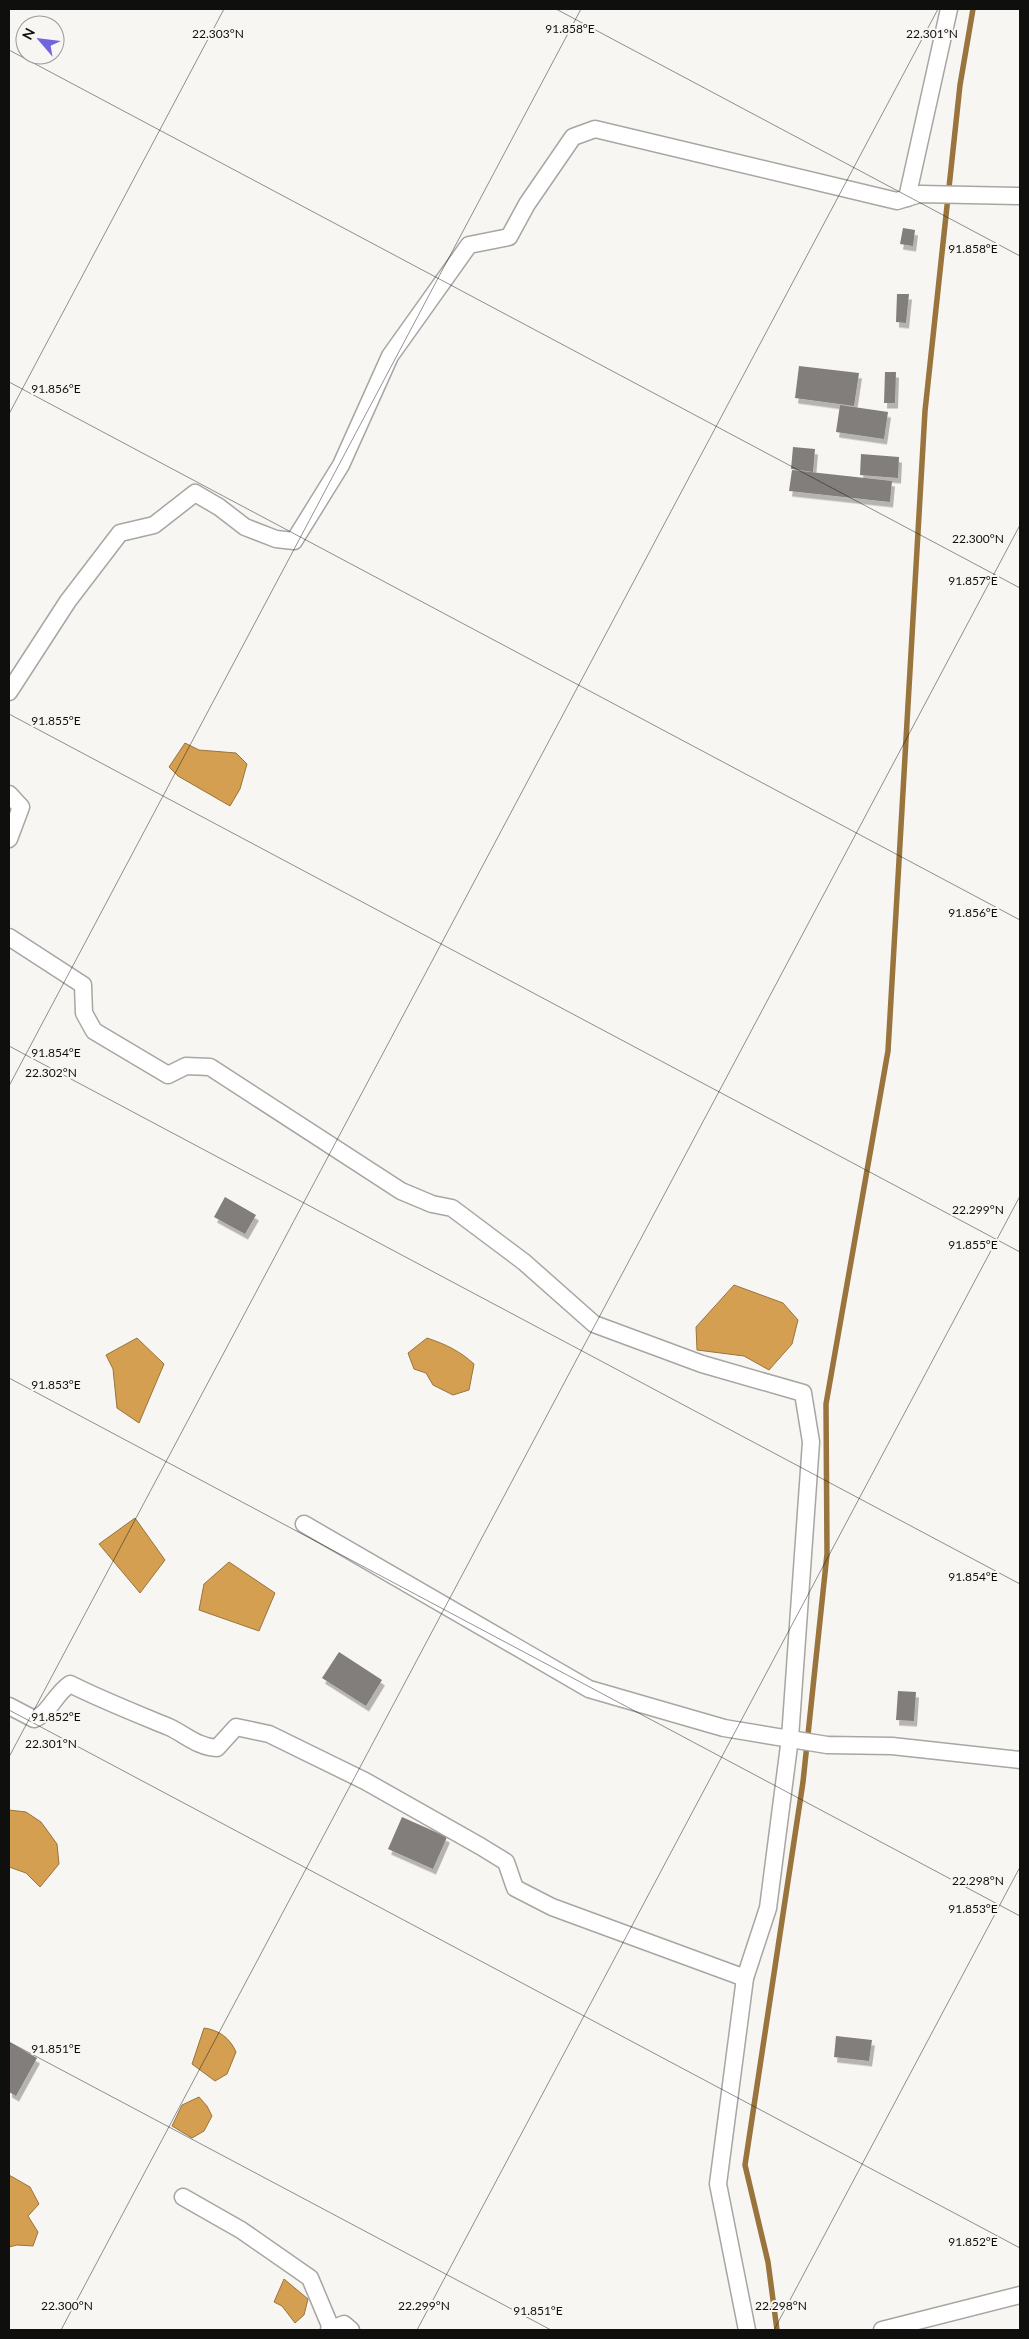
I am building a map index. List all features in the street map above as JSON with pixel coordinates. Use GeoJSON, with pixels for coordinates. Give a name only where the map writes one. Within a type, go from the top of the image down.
{"type":"FeatureCollection","features":[{"type":"Feature","properties":{"kind":"street"},"geometry":{"type":"LineString","coordinates":[[907,198],[949,9]]}},
{"type":"Feature","properties":{"kind":"street"},"geometry":{"type":"LineString","coordinates":[[9,692],[68,601],[120,533],[154,525],[195,493],[219,507],[245,527],[276,539],[294,542],[341,465],[390,356],[470,244],[509,237],[527,204],[573,138],[594,129],[896,201],[920,194],[1020,196]]}},
{"type":"Feature","properties":{"kind":"street"},"geometry":{"type":"LineString","coordinates":[[9,794],[21,807],[9,839]]}},
{"type":"Feature","properties":{"kind":"street"},"geometry":{"type":"LineString","coordinates":[[9,937],[84,985],[84,1013],[94,1030],[168,1075],[186,1066],[210,1068],[401,1191],[432,1204],[452,1208],[524,1262],[594,1324],[702,1364],[804,1393],[811,1442],[800,1740],[768,1908],[744,1978],[718,2184],[748,2330]]}},
{"type":"Feature","properties":{"kind":"street"},"geometry":{"type":"LineString","coordinates":[[304,1524],[589,1688],[724,1728],[826,1745],[892,1746],[1020,1760]]}},
{"type":"Feature","properties":{"kind":"street"},"geometry":{"type":"LineString","coordinates":[[9,1706],[34,1719],[44,1715],[59,1692],[70,1684],[132,1714],[170,1728],[204,1747],[217,1748],[236,1727],[268,1734],[365,1781],[480,1846],[506,1862],[515,1888],[552,1907],[744,1978]]}},
{"type":"Feature","properties":{"kind":"street"},"geometry":{"type":"LineString","coordinates":[[183,2197],[241,2230],[310,2278],[330,2329],[344,2324],[351,2330]]}},
{"type":"Feature","properties":{"kind":"street"},"geometry":{"type":"LineString","coordinates":[[882,2330],[1020,2295]]}},
{"type":"Feature","properties":{"kind":"shaded area"},"geometry":{"type":"Polygon","coordinates":[[[185,743],[199,750],[236,753],[247,764],[240,789],[230,806],[178,776],[169,767],[185,743]]]}},
{"type":"Feature","properties":{"kind":"shaded area"},"geometry":{"type":"Polygon","coordinates":[[[734,1285],[783,1303],[798,1320],[792,1344],[769,1370],[744,1356],[697,1350],[696,1327],[734,1285]]]}},
{"type":"Feature","properties":{"kind":"shaded area"},"geometry":{"type":"Polygon","coordinates":[[[137,1338],[164,1364],[139,1423],[117,1408],[113,1369],[106,1355],[137,1338]]]}},
{"type":"Feature","properties":{"kind":"shaded area"},"geometry":{"type":"Polygon","coordinates":[[[427,1338],[452,1348],[474,1364],[469,1390],[453,1395],[433,1385],[426,1373],[414,1369],[408,1353],[427,1338]]]}},
{"type":"Feature","properties":{"kind":"shaded area"},"geometry":{"type":"Polygon","coordinates":[[[135,1518],[165,1560],[140,1593],[99,1544],[135,1518]]]}},
{"type":"Feature","properties":{"kind":"shaded area"},"geometry":{"type":"Polygon","coordinates":[[[229,1562],[275,1593],[259,1631],[199,1610],[204,1584],[229,1562]]]}},
{"type":"Feature","properties":{"kind":"shaded area"},"geometry":{"type":"Polygon","coordinates":[[[9,1810],[26,1812],[41,1822],[57,1844],[59,1864],[40,1887],[26,1873],[9,1867],[9,1810]]]}},
{"type":"Feature","properties":{"kind":"shaded area"},"geometry":{"type":"Polygon","coordinates":[[[204,2028],[223,2036],[231,2043],[236,2052],[227,2074],[215,2081],[192,2064],[204,2028]]]}},
{"type":"Feature","properties":{"kind":"shaded area"},"geometry":{"type":"Polygon","coordinates":[[[199,2097],[207,2106],[212,2116],[204,2131],[192,2138],[172,2126],[182,2105],[199,2097]]]}},
{"type":"Feature","properties":{"kind":"shaded area"},"geometry":{"type":"Polygon","coordinates":[[[9,2175],[30,2187],[39,2204],[28,2216],[38,2232],[33,2246],[17,2245],[9,2247],[9,2175]]]}},
{"type":"Feature","properties":{"kind":"shaded area"},"geometry":{"type":"Polygon","coordinates":[[[284,2279],[308,2299],[304,2315],[295,2323],[282,2306],[274,2302],[284,2279]]]}},
{"type":"Feature","properties":{"kind":"building"},"geometry":{"type":"Polygon","coordinates":[[[903,228],[915,230],[913,246],[900,244],[903,228]]]}},
{"type":"Feature","properties":{"kind":"building"},"geometry":{"type":"Polygon","coordinates":[[[897,294],[909,294],[906,323],[896,322],[897,294]]]}},
{"type":"Feature","properties":{"kind":"building"},"geometry":{"type":"Polygon","coordinates":[[[799,366],[859,373],[854,406],[795,398],[799,366]]]}},
{"type":"Feature","properties":{"kind":"building"},"geometry":{"type":"Polygon","coordinates":[[[885,372],[896,372],[895,403],[884,403],[885,372]]]}},
{"type":"Feature","properties":{"kind":"building"},"geometry":{"type":"Polygon","coordinates":[[[840,405],[888,412],[884,439],[836,432],[840,405]]]}},
{"type":"Feature","properties":{"kind":"building"},"geometry":{"type":"Polygon","coordinates":[[[793,447],[815,449],[813,472],[791,469],[793,447]]]}},
{"type":"Feature","properties":{"kind":"building"},"geometry":{"type":"Polygon","coordinates":[[[861,454],[899,457],[898,478],[860,475],[861,454]]]}},
{"type":"Feature","properties":{"kind":"building"},"geometry":{"type":"Polygon","coordinates":[[[792,470],[892,481],[890,502],[789,491],[792,470]]]}},
{"type":"Feature","properties":{"kind":"building"},"geometry":{"type":"Polygon","coordinates":[[[225,1197],[256,1215],[245,1234],[214,1217],[225,1197]]]}},
{"type":"Feature","properties":{"kind":"building"},"geometry":{"type":"Polygon","coordinates":[[[339,1652],[382,1680],[366,1706],[322,1678],[339,1652]]]}},
{"type":"Feature","properties":{"kind":"building"},"geometry":{"type":"Polygon","coordinates":[[[898,1691],[916,1692],[914,1721],[896,1720],[898,1691]]]}},
{"type":"Feature","properties":{"kind":"building"},"geometry":{"type":"Polygon","coordinates":[[[402,1817],[447,1837],[433,1869],[388,1849],[402,1817]]]}},
{"type":"Feature","properties":{"kind":"building"},"geometry":{"type":"Polygon","coordinates":[[[836,2036],[872,2040],[869,2061],[834,2057],[836,2036]]]}},
{"type":"Feature","properties":{"kind":"building"},"geometry":{"type":"Polygon","coordinates":[[[9,2042],[37,2058],[16,2096],[9,2092],[9,2042]]]}},
{"type":"Feature","properties":{"kind":"waterway"},"geometry":{"type":"LineString","coordinates":[[777,2330],[768,2262],[745,2165],[803,1782],[827,1554],[826,1404],[888,1051],[925,411],[960,85],[973,9]]}}]}
